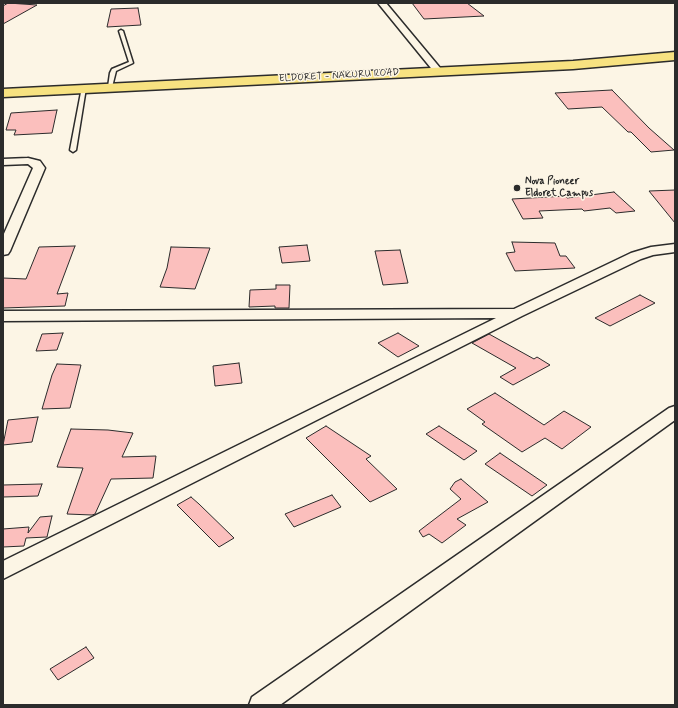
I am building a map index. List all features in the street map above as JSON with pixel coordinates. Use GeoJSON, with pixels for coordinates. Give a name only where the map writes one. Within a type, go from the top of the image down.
{"type":"FeatureCollection","features":[{"type":"Feature","properties":{"kind":"highway","name":"ELDORET - NAKURU ROAD"},"geometry":{"type":"LineString","coordinates":[[3,92],[573,65],[675,56]]}},
{"type":"Feature","properties":{"kind":"street"},"geometry":{"type":"LineString","coordinates":[[382,3],[438,71]]}},
{"type":"Feature","properties":{"kind":"street"},"geometry":{"type":"LineString","coordinates":[[3,162],[28,161],[36,163],[39,168],[3,251]]}},
{"type":"Feature","properties":{"kind":"street"},"geometry":{"type":"LineString","coordinates":[[3,571],[517,313],[636,256],[651,251],[675,248]]}},
{"type":"Feature","properties":{"kind":"street"},"geometry":{"type":"LineString","coordinates":[[3,316],[517,313]]}},
{"type":"Feature","properties":{"kind":"street"},"geometry":{"type":"LineString","coordinates":[[262,705],[675,412]]}},
{"type":"Feature","properties":{"kind":"lane"},"geometry":{"type":"LineString","coordinates":[[110,87],[112,73],[114,70],[131,63],[121,31]]}},
{"type":"Feature","properties":{"kind":"lane"},"geometry":{"type":"LineString","coordinates":[[73,150],[84,88]]}},
{"type":"Feature","properties":{"kind":"building"},"geometry":{"type":"Polygon","coordinates":[[[8,3],[37,5],[3,24],[3,6],[8,3]]]}},
{"type":"Feature","properties":{"kind":"building"},"geometry":{"type":"Polygon","coordinates":[[[412,3],[467,3],[484,16],[424,19],[412,3]]]}},
{"type":"Feature","properties":{"kind":"building"},"geometry":{"type":"Polygon","coordinates":[[[138,8],[141,25],[107,27],[111,9],[138,8]]]}},
{"type":"Feature","properties":{"kind":"building"},"geometry":{"type":"Polygon","coordinates":[[[612,90],[649,128],[674,150],[651,152],[631,132],[628,132],[602,107],[568,109],[555,93],[612,90]]]}},
{"type":"Feature","properties":{"kind":"building"},"geometry":{"type":"Polygon","coordinates":[[[57,110],[52,133],[14,135],[16,130],[6,130],[11,113],[57,110]]]}},
{"type":"Feature","properties":{"kind":"building"},"geometry":{"type":"Polygon","coordinates":[[[675,190],[675,223],[649,191],[675,190]]]}},
{"type":"Feature","properties":{"kind":"building"},"geometry":{"type":"Polygon","coordinates":[[[614,192],[635,211],[616,213],[610,208],[584,211],[582,209],[539,211],[543,218],[523,219],[512,199],[566,196],[567,198],[614,192]]]}},
{"type":"Feature","properties":{"kind":"building"},"geometry":{"type":"Polygon","coordinates":[[[512,242],[555,243],[560,256],[566,256],[575,268],[515,271],[506,253],[515,252],[512,242]]]}},
{"type":"Feature","properties":{"kind":"building"},"geometry":{"type":"Polygon","coordinates":[[[307,245],[310,261],[282,263],[279,247],[307,245]]]}},
{"type":"Feature","properties":{"kind":"building"},"geometry":{"type":"Polygon","coordinates":[[[75,246],[57,294],[68,293],[65,306],[3,308],[3,278],[26,279],[39,247],[75,246]]]}},
{"type":"Feature","properties":{"kind":"building"},"geometry":{"type":"Polygon","coordinates":[[[171,247],[210,248],[195,289],[160,287],[167,268],[171,247]]]}},
{"type":"Feature","properties":{"kind":"building"},"geometry":{"type":"Polygon","coordinates":[[[400,250],[408,283],[383,285],[375,251],[400,250]]]}},
{"type":"Feature","properties":{"kind":"building"},"geometry":{"type":"Polygon","coordinates":[[[276,285],[290,285],[289,308],[275,308],[275,306],[249,307],[250,290],[276,289],[276,285]]]}},
{"type":"Feature","properties":{"kind":"building"},"geometry":{"type":"Polygon","coordinates":[[[640,295],[655,303],[610,326],[595,318],[640,295]]]}},
{"type":"Feature","properties":{"kind":"building"},"geometry":{"type":"Polygon","coordinates":[[[63,333],[57,350],[36,351],[42,334],[63,333]]]}},
{"type":"Feature","properties":{"kind":"building"},"geometry":{"type":"Polygon","coordinates":[[[398,333],[419,346],[398,357],[378,343],[398,333]]]}},
{"type":"Feature","properties":{"kind":"building"},"geometry":{"type":"Polygon","coordinates":[[[489,334],[534,359],[537,357],[550,365],[513,385],[500,377],[516,368],[472,343],[489,334]]]}},
{"type":"Feature","properties":{"kind":"building"},"geometry":{"type":"Polygon","coordinates":[[[239,363],[242,383],[215,386],[213,366],[239,363]]]}},
{"type":"Feature","properties":{"kind":"building"},"geometry":{"type":"Polygon","coordinates":[[[57,364],[81,365],[70,408],[42,409],[52,375],[57,364]]]}},
{"type":"Feature","properties":{"kind":"building"},"geometry":{"type":"Polygon","coordinates":[[[495,393],[544,425],[564,411],[591,427],[562,449],[545,438],[522,452],[482,424],[485,422],[467,409],[495,393]]]}},
{"type":"Feature","properties":{"kind":"building"},"geometry":{"type":"Polygon","coordinates":[[[38,417],[32,442],[3,445],[8,420],[38,417]]]}},
{"type":"Feature","properties":{"kind":"building"},"geometry":{"type":"Polygon","coordinates":[[[326,426],[371,456],[366,459],[397,489],[370,502],[306,438],[326,426]]]}},
{"type":"Feature","properties":{"kind":"building"},"geometry":{"type":"Polygon","coordinates":[[[439,426],[477,451],[464,460],[426,434],[439,426]]]}},
{"type":"Feature","properties":{"kind":"building"},"geometry":{"type":"Polygon","coordinates":[[[71,429],[108,430],[133,433],[122,457],[156,456],[153,478],[111,479],[95,514],[67,514],[83,468],[57,467],[71,429]]]}},
{"type":"Feature","properties":{"kind":"building"},"geometry":{"type":"Polygon","coordinates":[[[500,453],[547,485],[532,496],[485,464],[500,453]]]}},
{"type":"Feature","properties":{"kind":"building"},"geometry":{"type":"Polygon","coordinates":[[[461,479],[488,502],[457,519],[466,525],[442,543],[429,534],[423,537],[419,531],[461,499],[450,489],[455,482],[461,479]]]}},
{"type":"Feature","properties":{"kind":"building"},"geometry":{"type":"Polygon","coordinates":[[[42,484],[38,496],[3,497],[3,485],[42,484]]]}},
{"type":"Feature","properties":{"kind":"building"},"geometry":{"type":"Polygon","coordinates":[[[332,495],[341,507],[294,527],[285,514],[332,495]]]}},
{"type":"Feature","properties":{"kind":"building"},"geometry":{"type":"Polygon","coordinates":[[[191,497],[234,538],[219,547],[177,505],[191,497]]]}},
{"type":"Feature","properties":{"kind":"building"},"geometry":{"type":"Polygon","coordinates":[[[52,516],[47,537],[26,538],[24,546],[3,547],[3,529],[29,527],[28,533],[40,517],[52,516]]]}},
{"type":"Feature","properties":{"kind":"building"},"geometry":{"type":"Polygon","coordinates":[[[86,647],[94,658],[58,680],[50,669],[86,647]]]}},
{"type":"Feature","properties":{"kind":"place","name":"Nova Pioneer Eldoret Campus"},"geometry":{"type":"Point","coordinates":[517,188]}}]}
